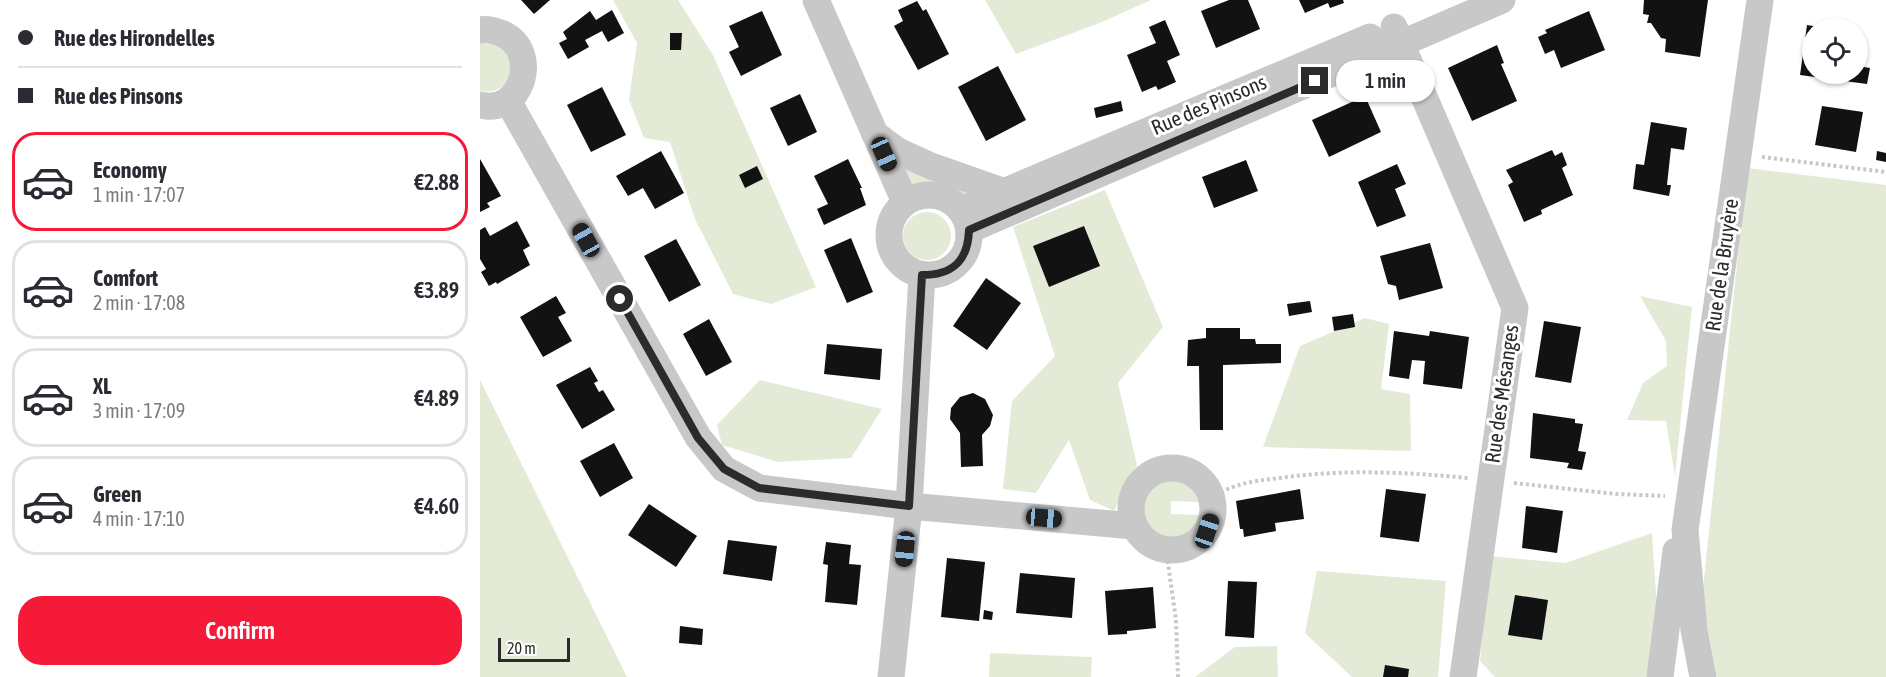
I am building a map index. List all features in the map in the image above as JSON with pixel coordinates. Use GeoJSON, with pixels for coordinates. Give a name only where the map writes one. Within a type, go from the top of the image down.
{"type":"FeatureCollection","features":[{"type":"Feature","properties":{"kind":"street"},"geometry":{"type":"LineString","coordinates":[[816,0],[905,202]]}},
{"type":"Feature","properties":{"kind":"street","name":"Rue des Pinsons"},"geometry":{"type":"LineString","coordinates":[[965,220],[1398,35],[1456,0]]}},
{"type":"Feature","properties":{"kind":"street","name":"Rue des Pinsons"},"geometry":{"type":"LineString","coordinates":[[965,220],[1005,192],[1398,35],[1502,0]]}},
{"type":"Feature","properties":{"kind":"street","name":"Rue de la Bruyère"},"geometry":{"type":"LineString","coordinates":[[1703,677],[1694,630],[1685,530],[1760,0]]}},
{"type":"Feature","properties":{"kind":"street"},"geometry":{"type":"LineString","coordinates":[[480,30],[499,32],[512,38],[521,50],[525,67],[515,94],[508,101],[492,106],[480,105]]}},
{"type":"Feature","properties":{"kind":"street","name":"Rue des Mésanges"},"geometry":{"type":"LineString","coordinates":[[1398,35],[1515,308],[1463,677]]}},
{"type":"Feature","properties":{"kind":"street"},"geometry":{"type":"LineString","coordinates":[[508,101],[698,438],[724,469],[759,488],[909,506],[1134,526]]}},
{"type":"Feature","properties":{"kind":"street"},"geometry":{"type":"LineString","coordinates":[[875,134],[898,151],[931,166],[1005,192]]}},
{"type":"Feature","properties":{"kind":"street"},"geometry":{"type":"LineString","coordinates":[[928,194],[938,195],[951,201],[965,220],[969,244],[958,263],[947,272],[922,275],[905,267],[897,260],[890,248],[889,228],[894,215],[905,202],[914,197],[928,194]]}},
{"type":"Feature","properties":{"kind":"street"},"geometry":{"type":"LineString","coordinates":[[891,677],[909,506],[922,275]]}},
{"type":"Feature","properties":{"kind":"street"},"geometry":{"type":"LineString","coordinates":[[1165,468],[1190,472],[1199,478],[1208,489],[1211,499],[1213,513],[1207,531],[1191,546],[1177,550],[1154,546],[1142,538],[1134,526],[1131,505],[1133,494],[1140,482],[1152,473],[1165,468]]}},
{"type":"Feature","properties":{"kind":"street","name":"Rue de la Bruyère"},"geometry":{"type":"LineString","coordinates":[[1660,677],[1675,553],[1685,530]]}},
{"type":"Feature","properties":{"kind":"path"},"geometry":{"type":"LineString","coordinates":[[1738,155],[1886,172]]}},
{"type":"Feature","properties":{"kind":"path"},"geometry":{"type":"LineString","coordinates":[[1211,499],[1224,489],[1242,483],[1321,472],[1414,472],[1616,494],[1689,499]]}},
{"type":"Feature","properties":{"kind":"path"},"geometry":{"type":"LineString","coordinates":[[1166,549],[1176,620],[1178,677]]}},
{"type":"Feature","properties":{"kind":"green space"},"geometry":{"type":"Polygon","coordinates":[[[613,0],[678,0],[713,55],[816,287],[771,304],[733,294],[695,219],[670,142],[644,138],[629,100],[637,43],[613,0]]]}},
{"type":"Feature","properties":{"kind":"green space"},"geometry":{"type":"Polygon","coordinates":[[[985,0],[1151,0],[1102,22],[1016,54],[985,0]]]}},
{"type":"Feature","properties":{"kind":"green space"},"geometry":{"type":"Polygon","coordinates":[[[489,41],[506,50],[513,67],[505,85],[493,91],[484,92],[480,91],[480,43],[489,41]]]}},
{"type":"Feature","properties":{"kind":"green space"},"geometry":{"type":"Polygon","coordinates":[[[898,159],[972,192],[959,198],[928,188],[917,190],[912,187],[898,159]]]}},
{"type":"Feature","properties":{"kind":"green space"},"geometry":{"type":"Polygon","coordinates":[[[1747,168],[1886,185],[1886,677],[1717,677],[1702,598],[1747,168]]]}},
{"type":"Feature","properties":{"kind":"green space"},"geometry":{"type":"Polygon","coordinates":[[[1105,190],[1163,327],[1118,383],[1137,465],[1114,511],[1090,500],[1069,440],[1036,493],[1003,489],[1012,401],[1055,356],[1013,227],[1105,190]]]}},
{"type":"Feature","properties":{"kind":"green space"},"geometry":{"type":"Polygon","coordinates":[[[922,212],[932,212],[944,219],[951,231],[951,241],[944,253],[932,260],[922,260],[907,249],[903,241],[903,231],[914,216],[922,212]]]}},
{"type":"Feature","properties":{"kind":"green space"},"geometry":{"type":"Polygon","coordinates":[[[1640,296],[1692,307],[1675,477],[1666,421],[1627,420],[1643,383],[1667,366],[1666,341],[1640,296]]]}},
{"type":"Feature","properties":{"kind":"green space"},"geometry":{"type":"Polygon","coordinates":[[[1365,318],[1389,324],[1381,389],[1410,394],[1411,451],[1263,447],[1300,346],[1365,318]]]}},
{"type":"Feature","properties":{"kind":"green space"},"geometry":{"type":"Polygon","coordinates":[[[480,380],[627,677],[480,677],[480,380]]]}},
{"type":"Feature","properties":{"kind":"green space"},"geometry":{"type":"Polygon","coordinates":[[[760,380],[882,409],[851,458],[778,462],[722,445],[717,425],[760,380]]]}},
{"type":"Feature","properties":{"kind":"green space"},"geometry":{"type":"Polygon","coordinates":[[[1170,478],[1188,485],[1199,502],[1171,501],[1171,514],[1199,515],[1197,523],[1188,534],[1173,541],[1159,540],[1148,532],[1140,521],[1138,508],[1141,495],[1152,484],[1170,478]]]}},
{"type":"Feature","properties":{"kind":"green space"},"geometry":{"type":"Polygon","coordinates":[[[1652,533],[1658,625],[1651,677],[1495,677],[1480,661],[1489,556],[1565,563],[1652,533]]]}},
{"type":"Feature","properties":{"kind":"green space"},"geometry":{"type":"Polygon","coordinates":[[[1317,571],[1446,581],[1438,677],[1352,677],[1305,633],[1317,571]]]}},
{"type":"Feature","properties":{"kind":"green space"},"geometry":{"type":"Polygon","coordinates":[[[1277,646],[1278,677],[1195,677],[1235,647],[1277,646]]]}},
{"type":"Feature","properties":{"kind":"green space"},"geometry":{"type":"Polygon","coordinates":[[[990,653],[1092,657],[1091,677],[989,677],[990,653]]]}},
{"type":"Feature","properties":{"kind":"building"},"geometry":{"type":"Polygon","coordinates":[[[521,0],[550,0],[534,14],[521,0]]]}},
{"type":"Feature","properties":{"kind":"building"},"geometry":{"type":"Polygon","coordinates":[[[1229,0],[1248,0],[1260,29],[1216,48],[1201,11],[1229,0]]]}},
{"type":"Feature","properties":{"kind":"building"},"geometry":{"type":"Polygon","coordinates":[[[1299,0],[1343,0],[1344,3],[1330,8],[1328,3],[1305,13],[1299,0]]]}},
{"type":"Feature","properties":{"kind":"building"},"geometry":{"type":"Polygon","coordinates":[[[1644,0],[1708,0],[1700,57],[1665,52],[1666,39],[1661,38],[1651,23],[1647,23],[1649,15],[1643,14],[1644,0]]]}},
{"type":"Feature","properties":{"kind":"building"},"geometry":{"type":"Polygon","coordinates":[[[917,1],[923,11],[926,9],[949,54],[918,70],[894,26],[903,21],[898,10],[917,1]]]}},
{"type":"Feature","properties":{"kind":"building"},"geometry":{"type":"Polygon","coordinates":[[[612,10],[624,33],[608,42],[602,31],[585,40],[589,47],[568,59],[559,43],[567,39],[563,32],[590,11],[596,20],[612,10]]]}},
{"type":"Feature","properties":{"kind":"building"},"geometry":{"type":"Polygon","coordinates":[[[762,11],[782,55],[741,76],[729,52],[739,47],[729,26],[762,11]]]}},
{"type":"Feature","properties":{"kind":"building"},"geometry":{"type":"Polygon","coordinates":[[[1589,11],[1605,50],[1561,68],[1554,50],[1545,54],[1538,37],[1547,33],[1545,30],[1589,11]]]}},
{"type":"Feature","properties":{"kind":"building"},"geometry":{"type":"Polygon","coordinates":[[[1165,20],[1180,55],[1167,61],[1176,82],[1158,90],[1156,86],[1142,92],[1127,55],[1156,43],[1149,27],[1165,20]]]}},
{"type":"Feature","properties":{"kind":"building"},"geometry":{"type":"Polygon","coordinates":[[[670,33],[682,33],[681,50],[670,50],[670,33]]]}},
{"type":"Feature","properties":{"kind":"building"},"geometry":{"type":"Polygon","coordinates":[[[1497,45],[1504,63],[1501,64],[1517,101],[1472,121],[1448,68],[1497,45]]]}},
{"type":"Feature","properties":{"kind":"building"},"geometry":{"type":"Polygon","coordinates":[[[998,66],[1026,120],[986,141],[958,87],[998,66]]]}},
{"type":"Feature","properties":{"kind":"building"},"geometry":{"type":"Polygon","coordinates":[[[602,87],[626,135],[591,152],[567,105],[602,87]]]}},
{"type":"Feature","properties":{"kind":"building"},"geometry":{"type":"Polygon","coordinates":[[[800,94],[817,132],[788,146],[770,108],[800,94]]]}},
{"type":"Feature","properties":{"kind":"building"},"geometry":{"type":"Polygon","coordinates":[[[1365,96],[1381,132],[1329,157],[1312,120],[1365,96]]]}},
{"type":"Feature","properties":{"kind":"building"},"geometry":{"type":"Polygon","coordinates":[[[1121,101],[1123,111],[1096,118],[1094,108],[1121,101]]]}},
{"type":"Feature","properties":{"kind":"building"},"geometry":{"type":"Polygon","coordinates":[[[1822,106],[1863,112],[1856,152],[1815,145],[1822,106]]]}},
{"type":"Feature","properties":{"kind":"building"},"geometry":{"type":"Polygon","coordinates":[[[1651,122],[1687,128],[1684,150],[1671,148],[1667,185],[1671,185],[1669,196],[1633,189],[1636,164],[1644,165],[1651,122]]]}},
{"type":"Feature","properties":{"kind":"building"},"geometry":{"type":"Polygon","coordinates":[[[1552,150],[1555,156],[1562,152],[1567,165],[1562,168],[1573,195],[1541,210],[1542,214],[1524,222],[1508,185],[1513,182],[1506,170],[1552,150]]]}},
{"type":"Feature","properties":{"kind":"building"},"geometry":{"type":"Polygon","coordinates":[[[661,151],[684,193],[655,209],[643,188],[628,196],[616,176],[661,151]]]}},
{"type":"Feature","properties":{"kind":"building"},"geometry":{"type":"Polygon","coordinates":[[[1877,151],[1886,153],[1886,162],[1876,160],[1877,151]]]}},
{"type":"Feature","properties":{"kind":"building"},"geometry":{"type":"Polygon","coordinates":[[[480,159],[501,196],[487,203],[490,207],[480,212],[480,159]]]}},
{"type":"Feature","properties":{"kind":"building"},"geometry":{"type":"Polygon","coordinates":[[[848,159],[862,188],[860,188],[866,205],[824,225],[817,209],[828,204],[814,176],[848,159]]]}},
{"type":"Feature","properties":{"kind":"building"},"geometry":{"type":"Polygon","coordinates":[[[1246,160],[1258,191],[1214,208],[1202,177],[1246,160]]]}},
{"type":"Feature","properties":{"kind":"building"},"geometry":{"type":"Polygon","coordinates":[[[1397,164],[1406,184],[1395,189],[1406,216],[1377,227],[1358,182],[1397,164]]]}},
{"type":"Feature","properties":{"kind":"building"},"geometry":{"type":"Polygon","coordinates":[[[757,166],[763,179],[745,188],[739,175],[757,166]]]}},
{"type":"Feature","properties":{"kind":"building"},"geometry":{"type":"Polygon","coordinates":[[[517,221],[530,246],[523,250],[530,265],[497,284],[496,282],[489,286],[481,272],[486,269],[480,259],[480,230],[485,227],[490,236],[517,221]]]}},
{"type":"Feature","properties":{"kind":"building"},"geometry":{"type":"Polygon","coordinates":[[[1084,226],[1100,266],[1049,287],[1033,246],[1084,226]]]}},
{"type":"Feature","properties":{"kind":"building"},"geometry":{"type":"Polygon","coordinates":[[[851,238],[873,292],[847,303],[824,250],[851,238]]]}},
{"type":"Feature","properties":{"kind":"building"},"geometry":{"type":"Polygon","coordinates":[[[676,239],[701,285],[669,302],[644,256],[676,239]]]}},
{"type":"Feature","properties":{"kind":"building"},"geometry":{"type":"Polygon","coordinates":[[[1430,243],[1443,288],[1399,300],[1396,286],[1388,284],[1380,256],[1430,243]]]}},
{"type":"Feature","properties":{"kind":"building"},"geometry":{"type":"Polygon","coordinates":[[[986,278],[1021,303],[987,350],[953,326],[986,278]]]}},
{"type":"Feature","properties":{"kind":"building"},"geometry":{"type":"Polygon","coordinates":[[[556,296],[566,313],[558,317],[572,341],[543,357],[520,317],[556,296]]]}},
{"type":"Feature","properties":{"kind":"building"},"geometry":{"type":"Polygon","coordinates":[[[1310,301],[1312,312],[1289,316],[1287,304],[1310,301]]]}},
{"type":"Feature","properties":{"kind":"building"},"geometry":{"type":"Polygon","coordinates":[[[1353,314],[1355,327],[1334,331],[1332,317],[1353,314]]]}},
{"type":"Feature","properties":{"kind":"building"},"geometry":{"type":"Polygon","coordinates":[[[709,319],[732,362],[706,376],[683,334],[709,319]]]}},
{"type":"Feature","properties":{"kind":"building"},"geometry":{"type":"Polygon","coordinates":[[[1544,321],[1581,327],[1571,383],[1535,377],[1544,321]]]}},
{"type":"Feature","properties":{"kind":"building"},"geometry":{"type":"Polygon","coordinates":[[[1206,328],[1240,328],[1240,339],[1255,339],[1256,344],[1281,344],[1281,363],[1223,365],[1223,430],[1200,430],[1199,366],[1187,366],[1188,340],[1206,338],[1206,328]]]}},
{"type":"Feature","properties":{"kind":"building"},"geometry":{"type":"Polygon","coordinates":[[[1394,331],[1429,336],[1430,331],[1469,337],[1462,389],[1423,384],[1425,361],[1412,360],[1409,379],[1389,376],[1394,331]]]}},
{"type":"Feature","properties":{"kind":"building"},"geometry":{"type":"Polygon","coordinates":[[[827,344],[882,349],[880,380],[824,374],[827,344]]]}},
{"type":"Feature","properties":{"kind":"building"},"geometry":{"type":"Polygon","coordinates":[[[590,367],[598,381],[594,383],[599,392],[603,390],[615,410],[582,429],[556,385],[590,367]]]}},
{"type":"Feature","properties":{"kind":"building"},"geometry":{"type":"Polygon","coordinates":[[[973,393],[985,399],[993,415],[990,426],[982,435],[983,466],[961,467],[960,433],[950,419],[951,408],[960,397],[973,393]]]}},
{"type":"Feature","properties":{"kind":"building"},"geometry":{"type":"Polygon","coordinates":[[[1533,413],[1575,419],[1575,423],[1583,424],[1578,451],[1586,452],[1582,470],[1567,468],[1569,463],[1530,458],[1533,413]]]}},
{"type":"Feature","properties":{"kind":"building"},"geometry":{"type":"Polygon","coordinates":[[[614,443],[633,478],[600,497],[580,461],[614,443]]]}},
{"type":"Feature","properties":{"kind":"building"},"geometry":{"type":"Polygon","coordinates":[[[1300,489],[1304,519],[1275,523],[1276,531],[1244,537],[1243,529],[1240,529],[1236,501],[1300,489]]]}},
{"type":"Feature","properties":{"kind":"building"},"geometry":{"type":"Polygon","coordinates":[[[1386,489],[1426,494],[1419,542],[1380,537],[1386,489]]]}},
{"type":"Feature","properties":{"kind":"building"},"geometry":{"type":"Polygon","coordinates":[[[649,504],[697,536],[676,567],[628,535],[649,504]]]}},
{"type":"Feature","properties":{"kind":"building"},"geometry":{"type":"Polygon","coordinates":[[[1526,506],[1563,511],[1557,553],[1522,548],[1526,506]]]}},
{"type":"Feature","properties":{"kind":"building"},"geometry":{"type":"Polygon","coordinates":[[[728,540],[777,546],[772,581],[723,574],[728,540]]]}},
{"type":"Feature","properties":{"kind":"building"},"geometry":{"type":"Polygon","coordinates":[[[826,542],[851,545],[849,564],[861,565],[857,605],[825,602],[828,565],[823,564],[826,542]]]}},
{"type":"Feature","properties":{"kind":"building"},"geometry":{"type":"Polygon","coordinates":[[[947,558],[985,562],[979,621],[941,617],[947,558]]]}},
{"type":"Feature","properties":{"kind":"building"},"geometry":{"type":"Polygon","coordinates":[[[1020,573],[1075,578],[1072,618],[1016,613],[1020,573]]]}},
{"type":"Feature","properties":{"kind":"building"},"geometry":{"type":"Polygon","coordinates":[[[1228,581],[1257,582],[1254,638],[1225,636],[1228,581]]]}},
{"type":"Feature","properties":{"kind":"building"},"geometry":{"type":"Polygon","coordinates":[[[1153,587],[1156,628],[1108,635],[1105,591],[1153,587]]]}},
{"type":"Feature","properties":{"kind":"building"},"geometry":{"type":"Polygon","coordinates":[[[1515,595],[1548,600],[1542,640],[1508,635],[1515,595]]]}},
{"type":"Feature","properties":{"kind":"building"},"geometry":{"type":"Polygon","coordinates":[[[984,610],[993,612],[992,620],[983,619],[984,610]]]}},
{"type":"Feature","properties":{"kind":"building"},"geometry":{"type":"Polygon","coordinates":[[[680,626],[703,629],[702,645],[679,643],[680,626]]]}},
{"type":"Feature","properties":{"kind":"building"},"geometry":{"type":"Polygon","coordinates":[[[1385,665],[1409,669],[1408,677],[1383,677],[1385,665]]]}},
{"type":"Feature","properties":{"kind":"route"},"geometry":{"type":"LineString","coordinates":[[620,299],[698,438],[724,469],[759,488],[909,506],[922,275],[947,272],[958,263],[969,244],[969,230],[1315,81]]}}]}
